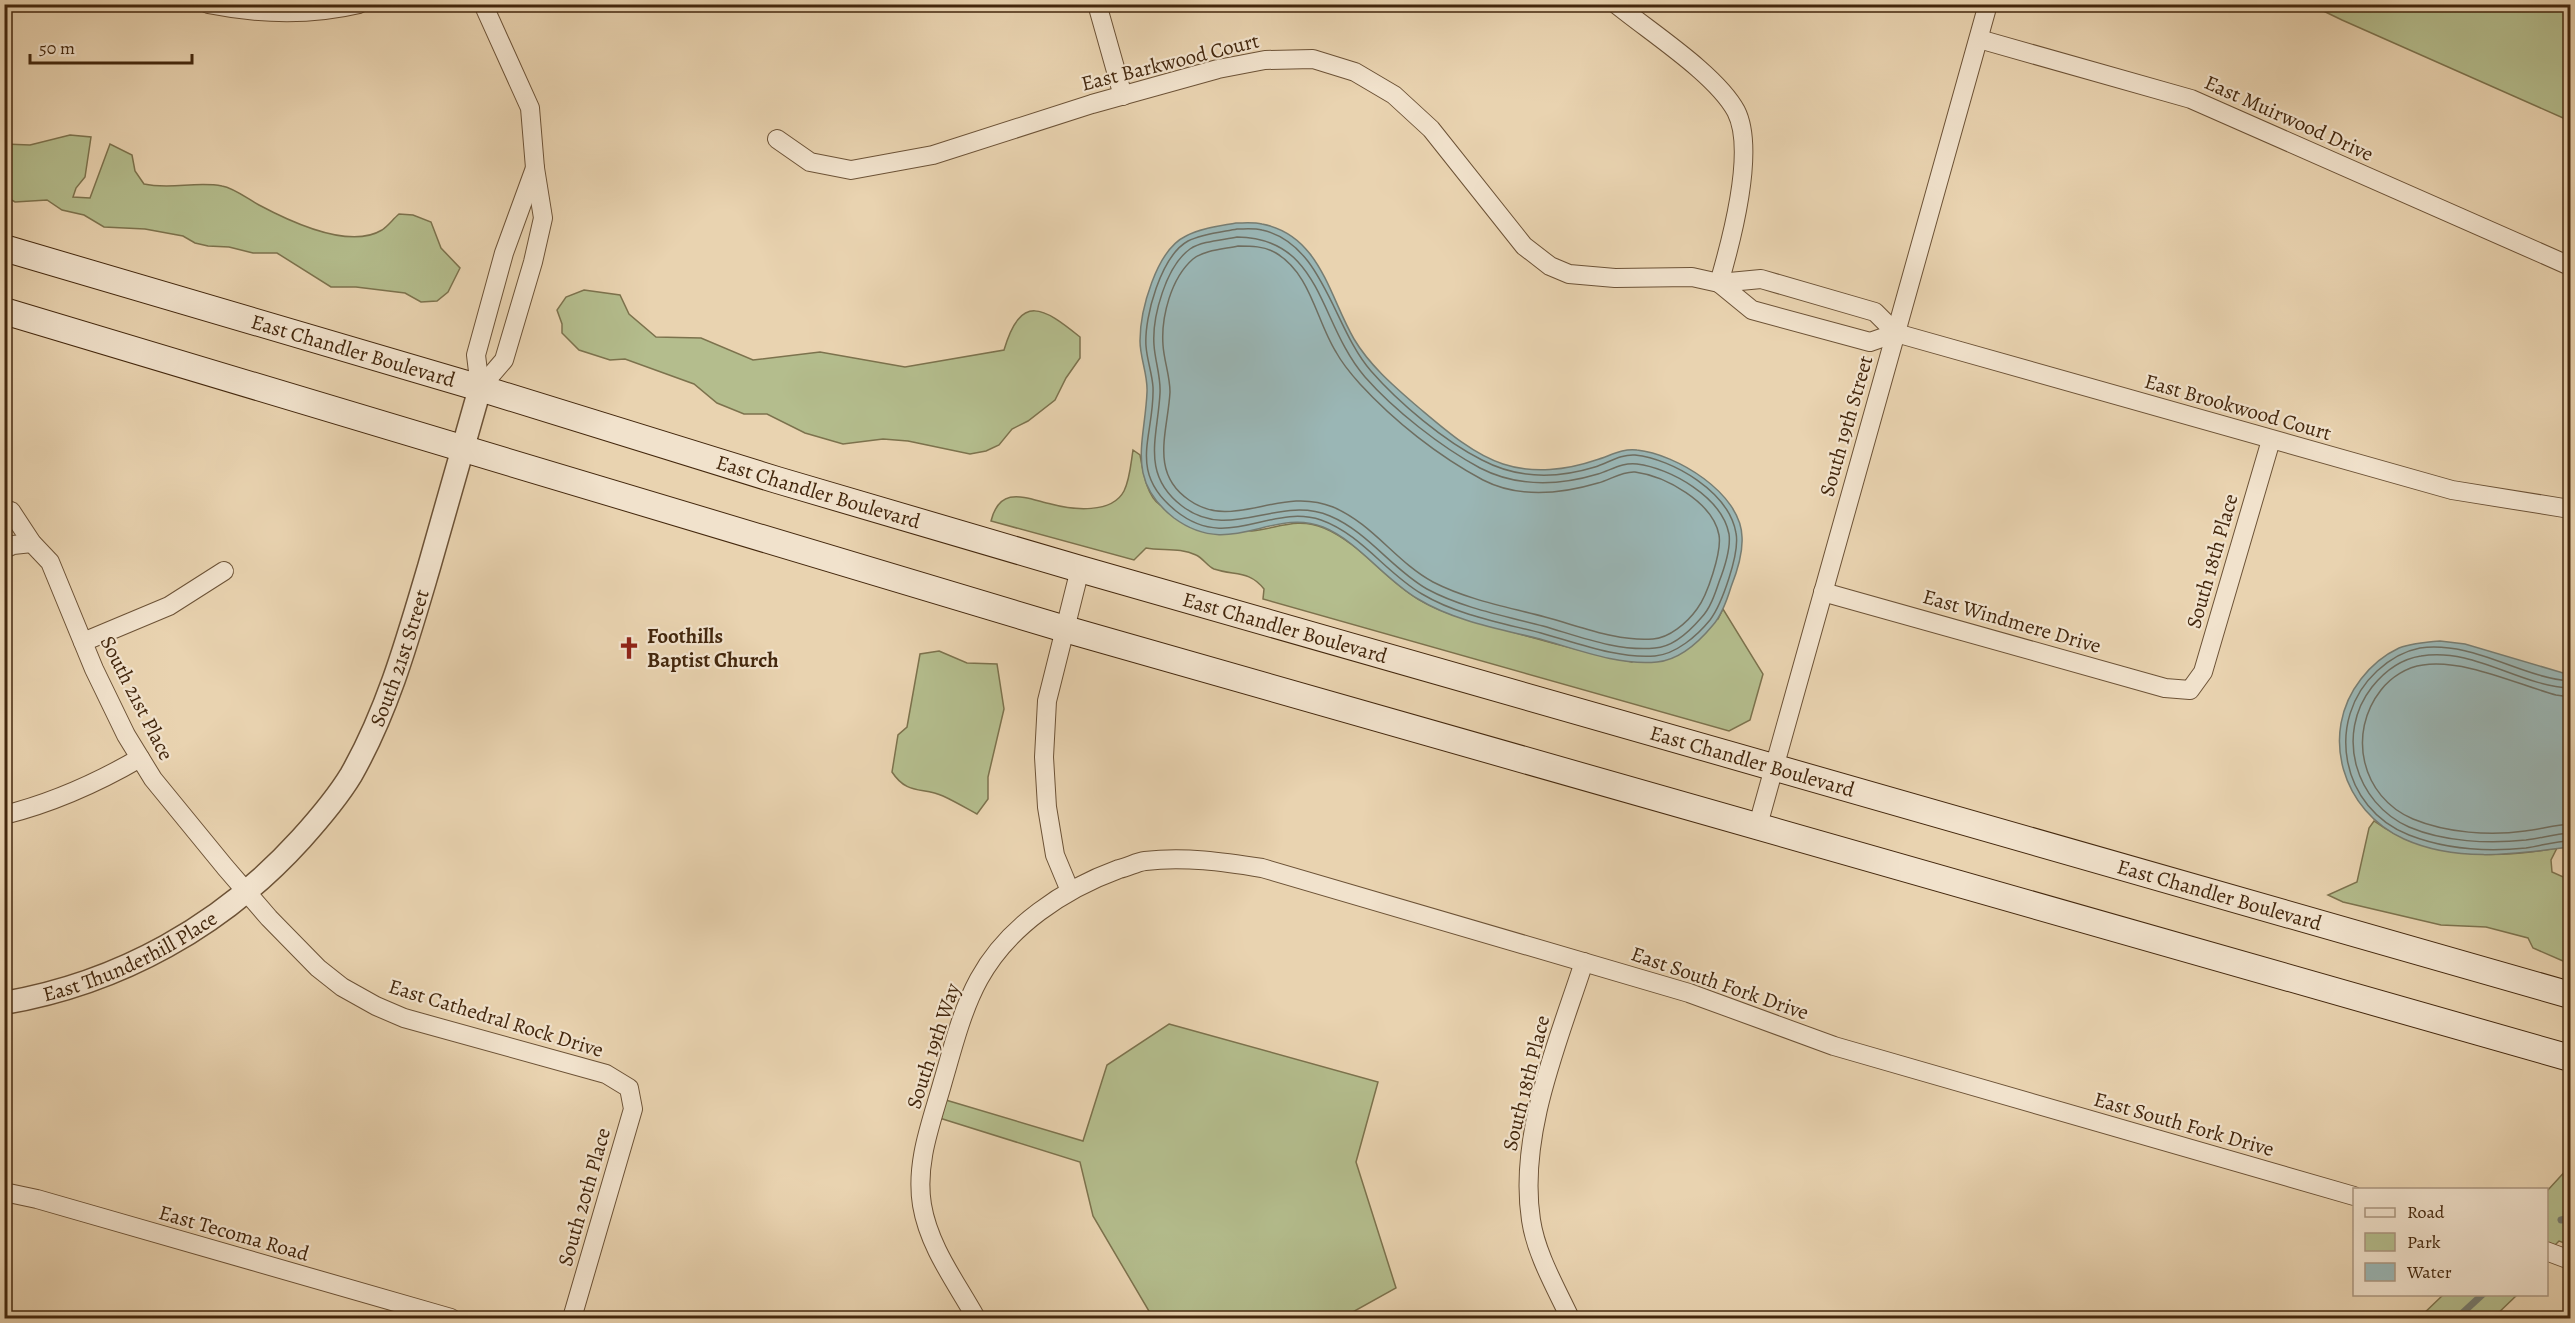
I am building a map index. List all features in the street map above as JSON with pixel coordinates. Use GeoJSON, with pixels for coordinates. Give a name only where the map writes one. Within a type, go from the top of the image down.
{"type":"FeatureCollection","features":[{"type":"Feature","properties":{"kind":"main road","name":"East Chandler Boulevard"},"geometry":{"type":"LineString","coordinates":[[4,248],[480,388],[1080,569],[2571,995]]}},
{"type":"Feature","properties":{"kind":"main road"},"geometry":{"type":"LineString","coordinates":[[4,311],[1065,629],[2571,1058]]}},
{"type":"Feature","properties":{"kind":"street"},"geometry":{"type":"LineString","coordinates":[[208,4],[241,11],[277,13],[339,9],[359,4]]}},
{"type":"Feature","properties":{"kind":"street","name":"South 21st Street"},"geometry":{"type":"LineString","coordinates":[[480,388],[504,360],[533,262],[543,218],[535,168],[530,108],[483,4]]}},
{"type":"Feature","properties":{"kind":"street"},"geometry":{"type":"LineString","coordinates":[[1097,4],[1123,96]]}},
{"type":"Feature","properties":{"kind":"street"},"geometry":{"type":"LineString","coordinates":[[1616,4],[1712,79],[1736,111],[1743,137],[1743,168],[1728,250],[1719,283]]}},
{"type":"Feature","properties":{"kind":"street","name":"South 19th Street"},"geometry":{"type":"LineString","coordinates":[[1758,825],[1988,4]]}},
{"type":"Feature","properties":{"kind":"street","name":"East Muirwood Drive"},"geometry":{"type":"LineString","coordinates":[[1979,39],[2191,99],[2571,266]]}},
{"type":"Feature","properties":{"kind":"street","name":"East Barkwood Court"},"geometry":{"type":"LineString","coordinates":[[777,139],[810,162],[851,170],[933,155],[1218,69],[1265,60],[1313,59],[1355,72],[1394,95],[1431,129],[1524,246],[1550,266],[1569,274],[1615,278],[1692,277],[1719,283],[1761,279],[1875,312],[1896,333],[1870,342],[1752,310],[1719,283]]}},
{"type":"Feature","properties":{"kind":"street","name":"South 21st Street"},"geometry":{"type":"LineString","coordinates":[[247,892],[280,862],[331,803],[350,775],[373,731],[405,648],[463,448],[480,388],[476,355],[504,253],[535,168]]}},
{"type":"Feature","properties":{"kind":"street","name":"East Brookwood Court"},"geometry":{"type":"LineString","coordinates":[[1896,333],[2452,490],[2571,509]]}},
{"type":"Feature","properties":{"kind":"street","name":"South 18th Place"},"geometry":{"type":"LineString","coordinates":[[2190,690],[2204,672],[2271,440]]}},
{"type":"Feature","properties":{"kind":"street","name":"South 21st Place"},"geometry":{"type":"LineString","coordinates":[[11,511],[32,543],[50,562],[83,642],[126,735],[140,758],[185,819],[247,892]]}},
{"type":"Feature","properties":{"kind":"street"},"geometry":{"type":"LineString","coordinates":[[4,549],[13,545],[32,543]]}},
{"type":"Feature","properties":{"kind":"street"},"geometry":{"type":"LineString","coordinates":[[1070,891],[1055,855],[1047,807],[1044,757],[1047,701],[1080,569]]}},
{"type":"Feature","properties":{"kind":"street"},"geometry":{"type":"LineString","coordinates":[[83,642],[170,606],[224,571]]}},
{"type":"Feature","properties":{"kind":"street","name":"East Windmere Drive"},"geometry":{"type":"LineString","coordinates":[[1822,592],[2165,688],[2190,690]]}},
{"type":"Feature","properties":{"kind":"street"},"geometry":{"type":"LineString","coordinates":[[4,815],[35,807],[63,796],[111,775],[140,758]]}},
{"type":"Feature","properties":{"kind":"street","name":"East South Fork Drive"},"geometry":{"type":"LineString","coordinates":[[1070,891],[1104,875],[1144,861],[1206,859],[1262,868],[1689,993],[1834,1046],[2353,1195]]}},
{"type":"Feature","properties":{"kind":"street","name":"South 19th Way"},"geometry":{"type":"LineString","coordinates":[[976,1318],[929,1236],[922,1203],[921,1164],[954,1045],[980,979],[1000,949],[1030,918],[1070,891]]}},
{"type":"Feature","properties":{"kind":"street","name":"East Thunderhill Place"},"geometry":{"type":"LineString","coordinates":[[4,1003],[61,991],[145,958],[196,931],[247,892]]}},
{"type":"Feature","properties":{"kind":"street","name":"East Cathedral Rock Drive"},"geometry":{"type":"LineString","coordinates":[[247,892],[318,968],[342,987],[376,1006],[404,1018],[606,1074],[629,1088]]}},
{"type":"Feature","properties":{"kind":"street","name":"South 18th Place"},"geometry":{"type":"LineString","coordinates":[[1570,1318],[1544,1263],[1531,1222],[1528,1172],[1535,1125],[1584,962]]}},
{"type":"Feature","properties":{"kind":"street","name":"South 20th Place"},"geometry":{"type":"LineString","coordinates":[[572,1318],[633,1109],[629,1088]]}},
{"type":"Feature","properties":{"kind":"street","name":"East Tecoma Road"},"geometry":{"type":"LineString","coordinates":[[4,1192],[37,1199],[451,1318]]}},
{"type":"Feature","properties":{"kind":"street"},"geometry":{"type":"LineString","coordinates":[[2548,1251],[2571,1260]]}},
{"type":"Feature","properties":{"kind":"green space"},"geometry":{"type":"Polygon","coordinates":[[[2311,5],[2570,5],[2570,121],[2342,20],[2311,5]]]}},
{"type":"Feature","properties":{"kind":"green space"},"geometry":{"type":"Polygon","coordinates":[[[70,135],[91,137],[85,177],[76,188],[73,197],[90,198],[110,144],[132,155],[135,171],[144,184],[164,186],[202,184],[227,187],[286,218],[336,235],[353,237],[368,235],[382,230],[399,214],[413,215],[431,222],[441,248],[460,268],[448,292],[437,301],[421,302],[405,293],[356,287],[331,287],[277,253],[253,253],[229,247],[208,246],[195,243],[183,236],[145,229],[104,227],[84,215],[62,210],[47,200],[15,202],[5,196],[5,144],[30,145],[70,135]]]}},
{"type":"Feature","properties":{"kind":"green space"},"geometry":{"type":"Polygon","coordinates":[[[584,290],[620,295],[629,314],[656,337],[701,338],[753,360],[820,352],[905,367],[1004,350],[1018,320],[1026,313],[1034,311],[1055,318],[1080,337],[1080,358],[1066,378],[1055,400],[1028,421],[1012,429],[999,445],[986,451],[970,454],[908,441],[883,439],[843,444],[805,433],[767,414],[744,414],[717,403],[694,384],[625,359],[610,360],[579,350],[562,333],[562,324],[557,310],[566,297],[584,290]]]}},
{"type":"Feature","properties":{"kind":"green space"},"geometry":{"type":"Polygon","coordinates":[[[1133,450],[1140,455],[1148,489],[1160,505],[1252,531],[1297,523],[1324,528],[1361,552],[1406,591],[1437,609],[1549,642],[1632,662],[1718,619],[1723,609],[1763,674],[1750,720],[1729,731],[1263,599],[1264,589],[1253,579],[1214,569],[1198,556],[1190,553],[1146,548],[1134,560],[991,521],[995,510],[1007,498],[1023,497],[1081,509],[1111,504],[1124,491],[1133,450]]]}},
{"type":"Feature","properties":{"kind":"green space"},"geometry":{"type":"Polygon","coordinates":[[[939,651],[967,663],[997,664],[1004,709],[988,777],[988,799],[977,814],[943,796],[909,787],[892,772],[898,735],[907,727],[920,654],[939,651]]]}},
{"type":"Feature","properties":{"kind":"green space"},"geometry":{"type":"Polygon","coordinates":[[[2374,821],[2395,834],[2439,850],[2486,855],[2557,848],[2551,860],[2552,872],[2570,880],[2570,964],[2533,948],[2528,938],[2486,927],[2441,925],[2343,902],[2328,895],[2357,882],[2369,828],[2374,821]]]}},
{"type":"Feature","properties":{"kind":"green space"},"geometry":{"type":"Polygon","coordinates":[[[1169,1024],[1378,1082],[1356,1162],[1396,1288],[1342,1318],[1153,1318],[1093,1216],[1080,1162],[933,1116],[939,1098],[1083,1141],[1107,1065],[1169,1024]]]}},
{"type":"Feature","properties":{"kind":"green space"},"geometry":{"type":"Polygon","coordinates":[[[2570,1166],[2570,1245],[2559,1241],[2548,1252],[2548,1190],[2570,1166]]]}},
{"type":"Feature","properties":{"kind":"green space"},"geometry":{"type":"Polygon","coordinates":[[[2442,1296],[2516,1296],[2493,1318],[2419,1318],[2442,1296]]]}},
{"type":"Feature","properties":{"kind":"water"},"geometry":{"type":"Polygon","coordinates":[[[1236,223],[1262,224],[1282,230],[1297,241],[1310,254],[1320,270],[1354,339],[1383,376],[1458,440],[1491,460],[1514,467],[1538,470],[1562,468],[1621,451],[1637,450],[1670,459],[1704,478],[1731,505],[1739,521],[1742,537],[1741,556],[1735,575],[1724,607],[1713,625],[1688,649],[1673,658],[1657,662],[1628,662],[1478,624],[1432,607],[1406,591],[1348,541],[1323,527],[1304,523],[1286,523],[1232,534],[1214,534],[1195,530],[1174,518],[1159,504],[1143,475],[1141,460],[1147,386],[1140,347],[1143,314],[1158,267],[1175,243],[1198,231],[1236,223]]]}},
{"type":"Feature","properties":{"kind":"water"},"geometry":{"type":"Polygon","coordinates":[[[2440,641],[2465,644],[2570,675],[2570,847],[2487,855],[2424,847],[2383,827],[2352,791],[2344,770],[2340,747],[2341,723],[2348,701],[2365,674],[2388,654],[2409,645],[2440,641]]]}},
{"type":"Feature","properties":{"kind":"waterway"},"geometry":{"type":"LineString","coordinates":[[2561,1220],[2570,1218]]}},
{"type":"Feature","properties":{"kind":"waterway"},"geometry":{"type":"LineString","coordinates":[[2457,1318],[2481,1296]]}},
{"type":"Feature","properties":{"kind":"place","name":"Foothills Baptist Church"},"geometry":{"type":"Point","coordinates":[629,648]}}]}
